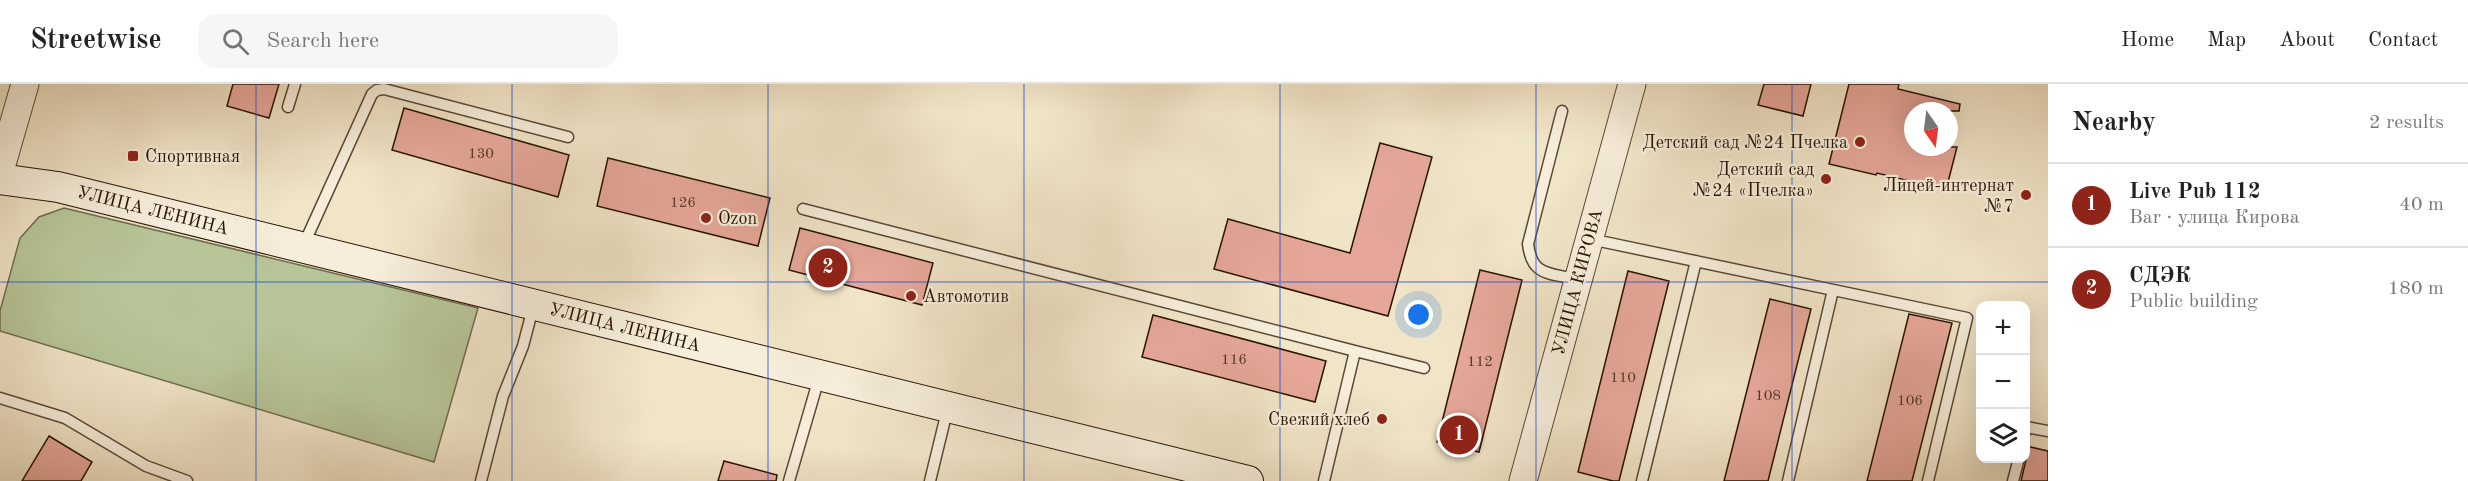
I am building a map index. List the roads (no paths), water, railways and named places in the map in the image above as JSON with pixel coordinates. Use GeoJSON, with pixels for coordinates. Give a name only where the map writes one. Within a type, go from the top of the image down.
{"type":"FeatureCollection","features":[{"type":"Feature","properties":{"kind":"main road","name":"УЛИЦА ЛЕНИНА"},"geometry":{"type":"LineString","coordinates":[[0,179],[58,187],[1248,481]]}},
{"type":"Feature","properties":{"kind":"street"},"geometry":{"type":"LineString","coordinates":[[0,171],[25,84]]}},
{"type":"Feature","properties":{"kind":"street","name":"УЛИЦА КИРОВА"},"geometry":{"type":"LineString","coordinates":[[1523,481],[1632,84]]}},
{"type":"Feature","properties":{"kind":"lane"},"geometry":{"type":"LineString","coordinates":[[288,107],[295,84]]}},
{"type":"Feature","properties":{"kind":"lane"},"geometry":{"type":"LineString","coordinates":[[303,247],[372,94],[384,89],[394,88],[568,137]]}},
{"type":"Feature","properties":{"kind":"lane"},"geometry":{"type":"LineString","coordinates":[[1562,111],[1528,244],[1530,261],[1537,269],[1578,280]]}},
{"type":"Feature","properties":{"kind":"lane"},"geometry":{"type":"LineString","coordinates":[[803,209],[1424,368]]}},
{"type":"Feature","properties":{"kind":"lane"},"geometry":{"type":"LineString","coordinates":[[1589,239],[1967,318],[1928,481]]}},
{"type":"Feature","properties":{"kind":"lane"},"geometry":{"type":"LineString","coordinates":[[1642,481],[1696,261]]}},
{"type":"Feature","properties":{"kind":"lane"},"geometry":{"type":"LineString","coordinates":[[1788,481],[1833,290]]}},
{"type":"Feature","properties":{"kind":"lane"},"geometry":{"type":"LineString","coordinates":[[481,481],[503,396],[523,346],[534,304]]}},
{"type":"Feature","properties":{"kind":"lane"},"geometry":{"type":"LineString","coordinates":[[1324,481],[1355,351]]}},
{"type":"Feature","properties":{"kind":"lane"},"geometry":{"type":"LineString","coordinates":[[789,481],[820,375]]}},
{"type":"Feature","properties":{"kind":"lane"},"geometry":{"type":"LineString","coordinates":[[0,398],[65,418],[146,466],[187,481]]}},
{"type":"Feature","properties":{"kind":"lane"},"geometry":{"type":"LineString","coordinates":[[930,481],[948,407]]}},
{"type":"Feature","properties":{"kind":"lane"},"geometry":{"type":"LineString","coordinates":[[2030,428],[2048,431]]}},
{"type":"Feature","properties":{"kind":"lane"},"geometry":{"type":"LineString","coordinates":[[2013,481],[2018,463]]}},
{"type":"Feature","properties":{"kind":"place","name":"Детский сад №24 Пчелка"},"geometry":{"type":"Point","coordinates":[1860,142]}},
{"type":"Feature","properties":{"kind":"place","name":"Спортивная"},"geometry":{"type":"Point","coordinates":[133,156]}},
{"type":"Feature","properties":{"kind":"place","name":"Детский сад №24 «Пчелка»"},"geometry":{"type":"Point","coordinates":[1826,179]}},
{"type":"Feature","properties":{"kind":"place","name":"Лицей-интернат №7"},"geometry":{"type":"Point","coordinates":[2026,195]}},
{"type":"Feature","properties":{"kind":"place","name":"Ozon"},"geometry":{"type":"Point","coordinates":[706,218]}},
{"type":"Feature","properties":{"kind":"place","name":"СДЭК"},"geometry":{"type":"Point","coordinates":[828,268]}},
{"type":"Feature","properties":{"kind":"place","name":"Автомотив"},"geometry":{"type":"Point","coordinates":[911,296]}},
{"type":"Feature","properties":{"kind":"place","name":"Свежий хлеб"},"geometry":{"type":"Point","coordinates":[1382,419]}},
{"type":"Feature","properties":{"kind":"place","name":"Live Pub 112"},"geometry":{"type":"Point","coordinates":[1459,435]}}]}
